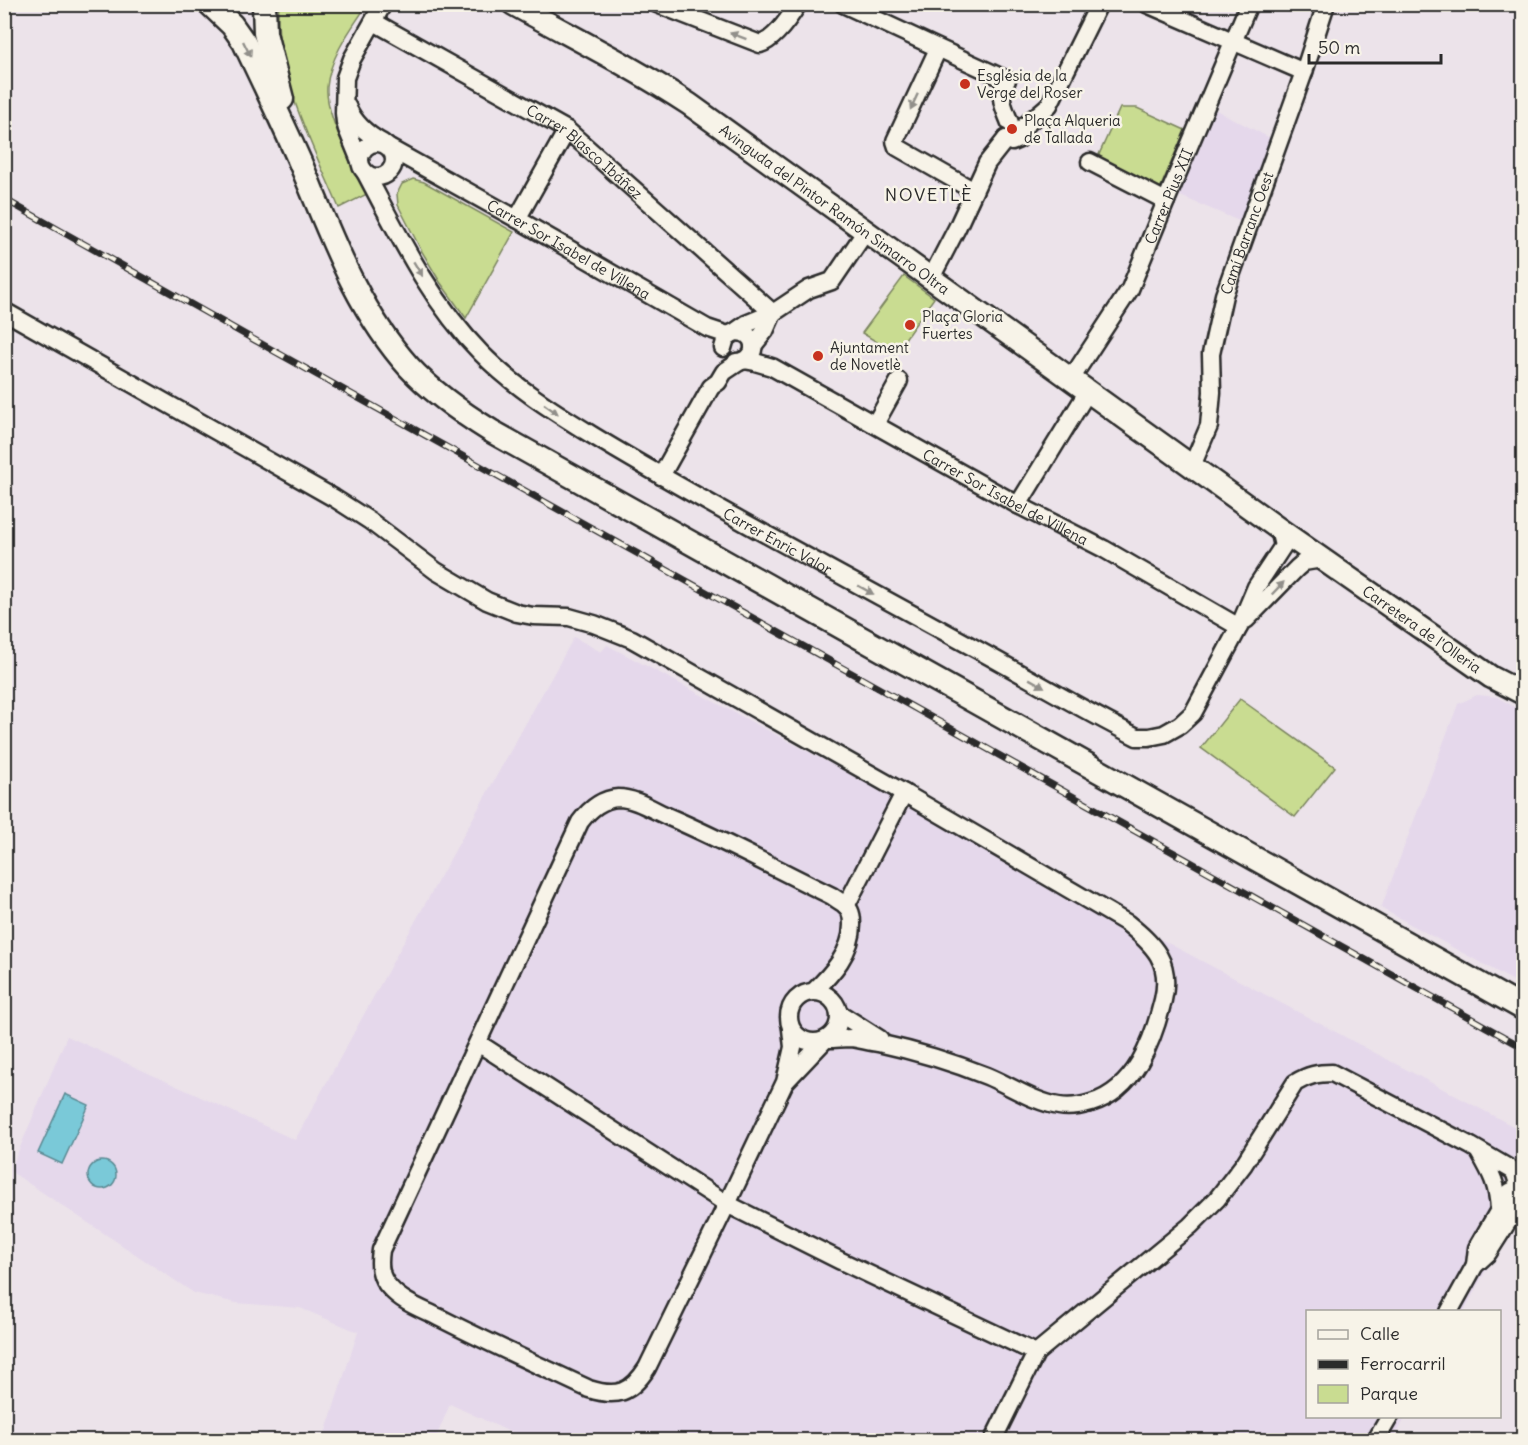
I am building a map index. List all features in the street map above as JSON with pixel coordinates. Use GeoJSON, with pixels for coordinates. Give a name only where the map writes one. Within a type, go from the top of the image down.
{"type":"FeatureCollection","features":[{"type":"Feature","properties":{"kind":"main road"},"geometry":{"type":"LineString","coordinates":[[210,4],[232,25],[244,42],[296,152],[342,262],[377,326],[415,373],[466,416],[1524,1009]]}},
{"type":"Feature","properties":{"kind":"main road"},"geometry":{"type":"LineString","coordinates":[[264,4],[265,33],[296,152]]}},
{"type":"Feature","properties":{"kind":"street","name":"Carrer Enric Valor"},"geometry":{"type":"LineString","coordinates":[[383,4],[348,67],[345,78],[344,113],[347,129],[362,166],[406,250],[452,320],[481,353],[562,417],[661,476],[1137,737],[1164,734],[1180,725],[1193,713],[1239,627],[1256,587],[1283,546],[1279,529]]}},
{"type":"Feature","properties":{"kind":"street","name":"Avinguda del Pintor Ramón Simarro Oltra"},"geometry":{"type":"LineString","coordinates":[[513,4],[674,94],[931,278],[951,302],[1079,385],[1322,559]]}},
{"type":"Feature","properties":{"kind":"street"},"geometry":{"type":"LineString","coordinates":[[657,4],[760,44],[769,41],[787,21],[798,4]]}},
{"type":"Feature","properties":{"kind":"street"},"geometry":{"type":"LineString","coordinates":[[843,4],[1006,80],[1001,100],[1013,131]]}},
{"type":"Feature","properties":{"kind":"street"},"geometry":{"type":"LineString","coordinates":[[931,278],[987,163],[1013,131],[1049,105],[1099,4]]}},
{"type":"Feature","properties":{"kind":"street"},"geometry":{"type":"LineString","coordinates":[[1147,4],[1304,72]]}},
{"type":"Feature","properties":{"kind":"street","name":"Carrer Pius XII"},"geometry":{"type":"LineString","coordinates":[[1018,505],[1126,297],[1249,4]]}},
{"type":"Feature","properties":{"kind":"street","name":"Camí Barranc Oest"},"geometry":{"type":"LineString","coordinates":[[1192,466],[1209,426],[1212,392],[1211,354],[1220,307],[1326,4]]}},
{"type":"Feature","properties":{"kind":"street","name":"Carrer Blasco Ibáñez"},"geometry":{"type":"LineString","coordinates":[[374,22],[567,130],[773,313]]}},
{"type":"Feature","properties":{"kind":"street"},"geometry":{"type":"LineString","coordinates":[[938,49],[896,144],[897,147],[974,191]]}},
{"type":"Feature","properties":{"kind":"street","name":"Carrer Sor Isabel de Villena"},"geometry":{"type":"LineString","coordinates":[[344,100],[351,117],[373,138],[707,328],[718,338],[727,342]]}},
{"type":"Feature","properties":{"kind":"street"},"geometry":{"type":"LineString","coordinates":[[517,219],[567,130]]}},
{"type":"Feature","properties":{"kind":"street"},"geometry":{"type":"LineString","coordinates":[[377,142],[386,146],[394,158],[394,163],[390,172],[374,177],[362,166],[363,150],[377,142]]}},
{"type":"Feature","properties":{"kind":"street"},"geometry":{"type":"LineString","coordinates":[[1090,162],[1166,201]]}},
{"type":"Feature","properties":{"kind":"street","name":"Carrer Sor Isabel de Villena"},"geometry":{"type":"LineString","coordinates":[[390,172],[431,171]]}},
{"type":"Feature","properties":{"kind":"street"},"geometry":{"type":"LineString","coordinates":[[711,387],[711,377],[723,359],[727,342],[746,324],[773,313],[809,290],[832,281],[866,231]]}},
{"type":"Feature","properties":{"kind":"street"},"geometry":{"type":"LineString","coordinates":[[4,311],[334,498],[370,521],[436,571],[487,601],[517,613],[578,619],[632,639],[904,792],[1127,922],[1153,946],[1161,959],[1165,973],[1166,987],[1153,1034],[1143,1058],[1118,1089],[1101,1100],[1079,1106],[1060,1106],[1040,1100],[989,1077],[936,1058],[852,1038],[816,1043],[797,1036],[791,1029]]}},
{"type":"Feature","properties":{"kind":"street"},"geometry":{"type":"LineString","coordinates":[[661,476],[711,387],[718,382],[724,372],[748,354],[760,339],[773,313]]}},
{"type":"Feature","properties":{"kind":"street"},"geometry":{"type":"LineString","coordinates":[[727,342],[742,332],[747,334],[750,338],[748,354]]}},
{"type":"Feature","properties":{"kind":"street"},"geometry":{"type":"LineString","coordinates":[[727,342],[730,360],[748,354]]}},
{"type":"Feature","properties":{"kind":"street","name":"Carrer Sor Isabel de Villena"},"geometry":{"type":"LineString","coordinates":[[748,354],[755,362],[772,367],[1018,505],[1104,549],[1239,627]]}},
{"type":"Feature","properties":{"kind":"street"},"geometry":{"type":"LineString","coordinates":[[875,424],[899,381]]}},
{"type":"Feature","properties":{"kind":"street","name":"Carrer Enric Valor"},"geometry":{"type":"LineString","coordinates":[[1239,627],[1304,562],[1322,559]]}},
{"type":"Feature","properties":{"kind":"street","name":"Carretera de l'Olleria"},"geometry":{"type":"LineString","coordinates":[[1322,559],[1491,677],[1524,694]]}},
{"type":"Feature","properties":{"kind":"street"},"geometry":{"type":"LineString","coordinates":[[846,906],[904,792]]}},
{"type":"Feature","properties":{"kind":"street"},"geometry":{"type":"LineString","coordinates":[[785,1082],[837,1029],[839,1022],[838,1009],[844,956],[852,933],[851,913],[846,906],[832,896],[710,834],[628,799],[615,798],[603,802],[589,811],[580,822],[381,1250],[382,1278],[400,1297],[589,1389],[609,1394],[630,1388],[647,1368],[785,1082],[793,1047],[789,1011],[793,1003],[804,994],[821,993],[831,998],[838,1009],[891,1046]]}},
{"type":"Feature","properties":{"kind":"street"},"geometry":{"type":"LineString","coordinates":[[813,992],[826,980],[844,956]]}},
{"type":"Feature","properties":{"kind":"street"},"geometry":{"type":"LineString","coordinates":[[478,1044],[727,1204],[841,1261],[1036,1353]]}},
{"type":"Feature","properties":{"kind":"street"},"geometry":{"type":"LineString","coordinates":[[993,1440],[1036,1353],[1190,1226],[1217,1199],[1244,1164],[1295,1083],[1307,1076],[1332,1073],[1478,1151],[1520,1180],[1510,1192],[1511,1214],[1477,1248],[1475,1265],[1450,1310]]}},
{"type":"Feature","properties":{"kind":"street"},"geometry":{"type":"LineString","coordinates":[[1478,1151],[1511,1214]]}},
{"type":"Feature","properties":{"kind":"street"},"geometry":{"type":"LineString","coordinates":[[1376,1440],[1389,1418]]}},
{"type":"Feature","properties":{"kind":"shaded area"},"geometry":{"type":"Polygon","coordinates":[[[1214,109],[1272,139],[1244,223],[1178,195],[1214,109]]]}},
{"type":"Feature","properties":{"kind":"shaded area"},"geometry":{"type":"Polygon","coordinates":[[[574,637],[601,652],[607,645],[1524,1132],[1523,1202],[1465,1310],[1306,1310],[1306,1418],[1405,1418],[1393,1440],[527,1440],[450,1404],[435,1440],[323,1440],[358,1332],[300,1308],[236,1303],[194,1293],[10,1171],[67,1036],[295,1140],[574,637]]]}},
{"type":"Feature","properties":{"kind":"shaded area"},"geometry":{"type":"Polygon","coordinates":[[[1477,695],[1497,697],[1523,712],[1523,986],[1381,908],[1458,704],[1477,695]]]}},
{"type":"Feature","properties":{"kind":"green space"},"geometry":{"type":"Polygon","coordinates":[[[279,5],[367,5],[348,33],[332,64],[327,87],[335,126],[367,194],[339,208],[307,135],[288,81],[278,29],[279,5]]]}},
{"type":"Feature","properties":{"kind":"green space"},"geometry":{"type":"Polygon","coordinates":[[[1120,108],[1137,108],[1185,130],[1159,191],[1097,159],[1120,108]]]}},
{"type":"Feature","properties":{"kind":"green space"},"geometry":{"type":"Polygon","coordinates":[[[413,179],[424,182],[514,232],[466,318],[440,282],[398,205],[397,194],[402,184],[413,179]]]}},
{"type":"Feature","properties":{"kind":"green space"},"geometry":{"type":"Polygon","coordinates":[[[904,276],[934,298],[895,353],[862,333],[904,276]]]}},
{"type":"Feature","properties":{"kind":"green space"},"geometry":{"type":"Polygon","coordinates":[[[1240,699],[1335,767],[1295,817],[1201,748],[1240,699]]]}},
{"type":"Feature","properties":{"kind":"water"},"geometry":{"type":"Polygon","coordinates":[[[65,1094],[89,1105],[62,1164],[38,1153],[65,1094]]]}},
{"type":"Feature","properties":{"kind":"water"},"geometry":{"type":"Polygon","coordinates":[[[102,1161],[112,1165],[116,1175],[112,1185],[102,1189],[92,1185],[88,1175],[92,1165],[102,1161]]]}},
{"type":"Feature","properties":{"kind":"railway"},"geometry":{"type":"LineString","coordinates":[[4,199],[1524,1048]]}},
{"type":"Feature","properties":{"kind":"place","name":"Església de la Verge del Roser"},"geometry":{"type":"Point","coordinates":[965,84]}},
{"type":"Feature","properties":{"kind":"place","name":"Plaça Alqueria de Tallada"},"geometry":{"type":"Point","coordinates":[1012,129]}},
{"type":"Feature","properties":{"kind":"place","name":"Plaça Gloria Fuertes"},"geometry":{"type":"Point","coordinates":[910,325]}},
{"type":"Feature","properties":{"kind":"place","name":"Ajuntament de Novetlè"},"geometry":{"type":"Point","coordinates":[818,356]}},
{"type":"Feature","properties":{"kind":"district","name":"NOVETLÈ"},"geometry":{"type":"Point","coordinates":[929,194]}}]}
